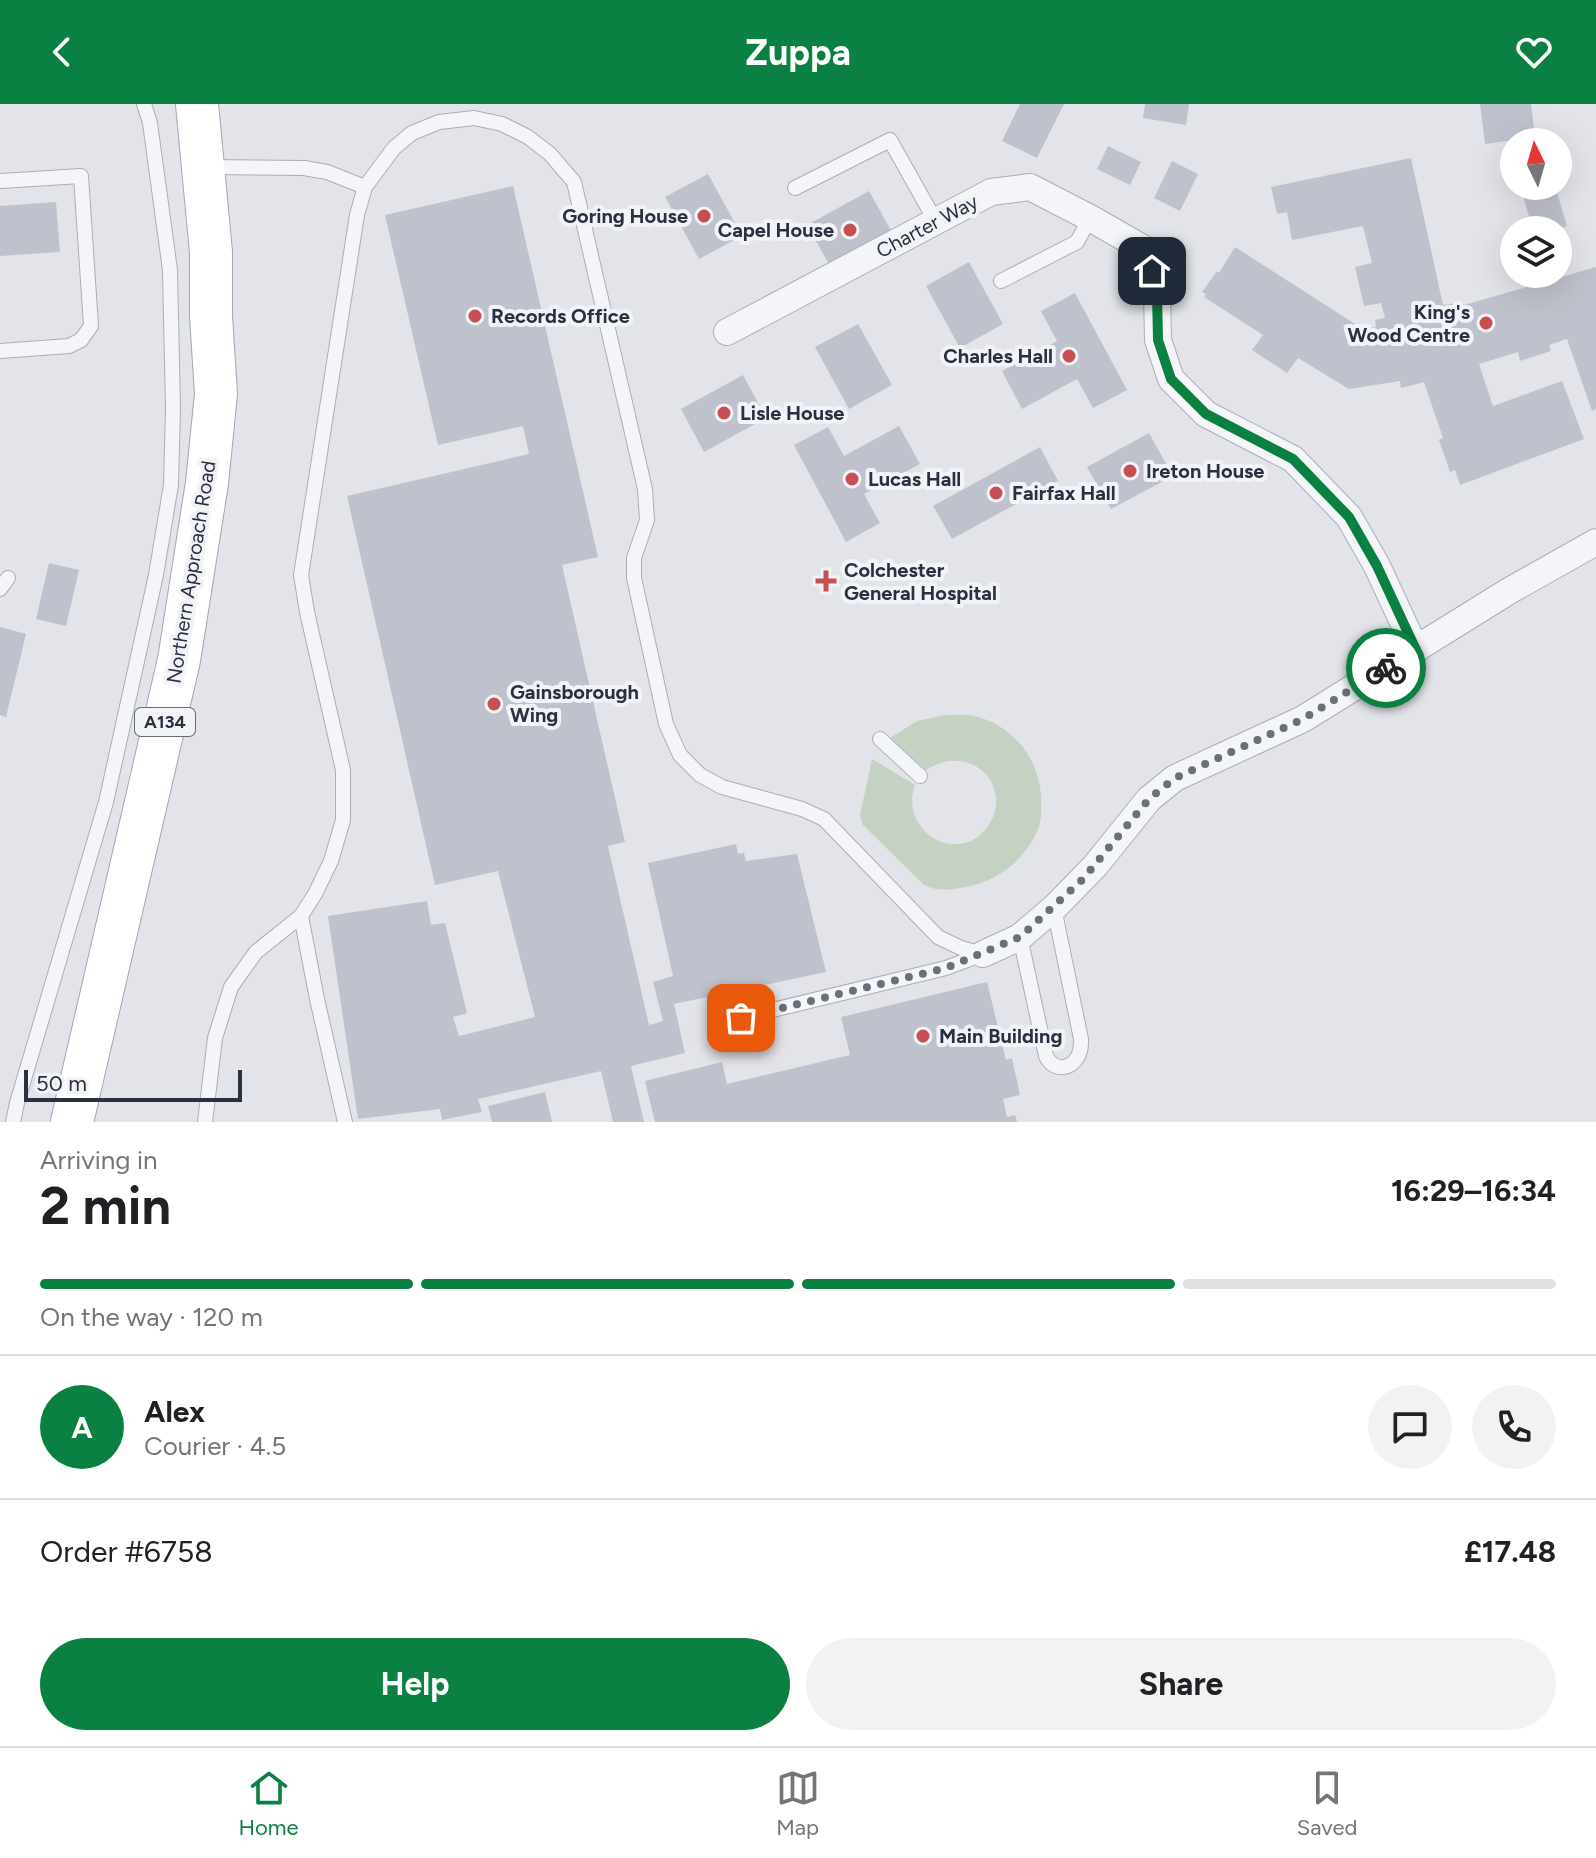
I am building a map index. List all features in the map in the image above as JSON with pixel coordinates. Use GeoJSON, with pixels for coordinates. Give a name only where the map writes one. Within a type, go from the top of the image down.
{"type":"FeatureCollection","features":[{"type":"Feature","properties":{"kind":"main road","name":"Northern Approach Road"},"geometry":{"type":"LineString","coordinates":[[72,1122],[179,660],[207,483],[216,394],[211,252],[198,105]]}},
{"type":"Feature","properties":{"kind":"street","name":"Charter Way"},"geometry":{"type":"LineString","coordinates":[[727,332],[991,192],[1030,187],[1146,250],[1157,293],[1158,340],[1171,379],[1206,414],[1293,459],[1349,517],[1377,566],[1416,650]]}},
{"type":"Feature","properties":{"kind":"street"},"geometry":{"type":"LineString","coordinates":[[983,954],[1020,937],[1054,908],[1089,873],[1149,799],[1175,778],[1303,719],[1509,591],[1596,542]]}},
{"type":"Feature","properties":{"kind":"lane"},"geometry":{"type":"LineString","coordinates":[[13,1122],[106,802],[156,575],[171,485],[170,270],[150,123],[144,104]]}},
{"type":"Feature","properties":{"kind":"lane"},"geometry":{"type":"LineString","coordinates":[[205,1122],[215,1038],[231,987],[256,952],[301,916],[331,861],[343,820],[343,770],[301,575],[357,215],[365,187],[394,148],[412,133],[439,122],[474,118],[502,124],[528,137],[550,154],[574,182],[645,489],[647,520],[634,558],[634,578],[666,724],[680,755],[700,775],[722,787],[802,809],[824,819],[938,937],[983,954]]}},
{"type":"Feature","properties":{"kind":"lane"},"geometry":{"type":"LineString","coordinates":[[795,188],[890,140],[936,222]]}},
{"type":"Feature","properties":{"kind":"lane"},"geometry":{"type":"LineString","coordinates":[[204,167],[304,168],[327,172],[365,187]]}},
{"type":"Feature","properties":{"kind":"lane"},"geometry":{"type":"LineString","coordinates":[[0,351],[69,346],[81,340],[91,326],[81,176],[1,181]]}},
{"type":"Feature","properties":{"kind":"lane"},"geometry":{"type":"LineString","coordinates":[[1001,281],[1077,242],[1090,218]]}},
{"type":"Feature","properties":{"kind":"lane"},"geometry":{"type":"LineString","coordinates":[[880,739],[920,776]]}},
{"type":"Feature","properties":{"kind":"lane"},"geometry":{"type":"LineString","coordinates":[[1020,937],[1046,1056],[1055,1067],[1062,1068],[1070,1065],[1079,1055],[1081,1039],[1054,908]]}},
{"type":"Feature","properties":{"kind":"lane"},"geometry":{"type":"LineString","coordinates":[[301,916],[345,1122]]}},
{"type":"Feature","properties":{"kind":"lane"},"geometry":{"type":"LineString","coordinates":[[715,1024],[946,968],[983,954]]}},
{"type":"Feature","properties":{"kind":"green space"},"geometry":{"type":"Polygon","coordinates":[[[945,715],[975,716],[990,721],[1016,739],[1033,764],[1038,778],[1041,811],[1040,825],[1034,838],[1010,866],[978,884],[945,890],[924,885],[862,824],[860,815],[872,759],[915,785],[912,801],[915,815],[932,837],[944,843],[958,844],[971,841],[984,831],[993,816],[996,801],[994,787],[986,775],[975,766],[961,761],[944,762],[926,770],[890,738],[917,721],[945,715]]]}},
{"type":"Feature","properties":{"kind":"building"},"geometry":{"type":"Polygon","coordinates":[[[1020,104],[1064,104],[1037,158],[1002,141],[1020,104]]]}},
{"type":"Feature","properties":{"kind":"building"},"geometry":{"type":"Polygon","coordinates":[[[1145,104],[1189,104],[1186,125],[1143,118],[1145,104]]]}},
{"type":"Feature","properties":{"kind":"building"},"geometry":{"type":"Polygon","coordinates":[[[1480,104],[1531,104],[1534,128],[1500,128],[1500,142],[1485,144],[1480,104]]]}},
{"type":"Feature","properties":{"kind":"building"},"geometry":{"type":"Polygon","coordinates":[[[1108,146],[1141,162],[1130,185],[1097,169],[1108,146]]]}},
{"type":"Feature","properties":{"kind":"building","name":"King's Wood Centre"},"geometry":{"type":"Polygon","coordinates":[[[1411,158],[1443,305],[1463,302],[1464,305],[1523,288],[1572,288],[1572,274],[1596,267],[1596,409],[1592,411],[1567,339],[1549,345],[1551,351],[1520,361],[1518,352],[1479,364],[1493,406],[1562,381],[1584,439],[1460,485],[1455,470],[1450,472],[1439,440],[1443,438],[1424,382],[1401,388],[1400,381],[1349,389],[1298,358],[1287,373],[1252,350],[1263,335],[1204,297],[1206,294],[1202,292],[1217,271],[1219,273],[1235,247],[1363,329],[1376,327],[1375,320],[1385,318],[1381,303],[1364,306],[1355,267],[1372,263],[1363,226],[1292,240],[1287,212],[1277,214],[1271,187],[1411,158]]]}},
{"type":"Feature","properties":{"kind":"building"},"geometry":{"type":"Polygon","coordinates":[[[1172,161],[1198,174],[1180,211],[1154,198],[1172,161]]]}},
{"type":"Feature","properties":{"kind":"building","name":"Goring House"},"geometry":{"type":"Polygon","coordinates":[[[708,174],[742,236],[699,259],[665,197],[708,174]]]}},
{"type":"Feature","properties":{"kind":"building"},"geometry":{"type":"Polygon","coordinates":[[[513,186],[598,557],[562,565],[625,842],[608,846],[649,1025],[663,1021],[653,982],[673,976],[648,863],[736,844],[738,854],[744,853],[746,861],[797,854],[826,972],[674,1004],[685,1053],[631,1066],[644,1122],[613,1122],[601,1071],[478,1099],[482,1112],[442,1120],[440,1109],[358,1119],[328,916],[427,901],[431,925],[445,923],[467,1013],[453,1017],[459,1036],[535,1017],[498,871],[435,885],[347,496],[529,454],[523,426],[438,445],[385,215],[513,186]]]}},
{"type":"Feature","properties":{"kind":"building","name":"Capel House"},"geometry":{"type":"Polygon","coordinates":[[[869,191],[893,234],[831,268],[807,225],[869,191]]]}},
{"type":"Feature","properties":{"kind":"building"},"geometry":{"type":"Polygon","coordinates":[[[1524,200],[1559,200],[1564,216],[1529,216],[1524,200]]]}},
{"type":"Feature","properties":{"kind":"building"},"geometry":{"type":"Polygon","coordinates":[[[56,202],[60,252],[0,256],[0,206],[56,202]]]}},
{"type":"Feature","properties":{"kind":"building"},"geometry":{"type":"Polygon","coordinates":[[[969,262],[1003,324],[960,348],[926,286],[969,262]]]}},
{"type":"Feature","properties":{"kind":"building","name":"Charles Hall"},"geometry":{"type":"Polygon","coordinates":[[[1075,293],[1127,390],[1093,408],[1077,379],[1022,409],[1002,371],[1057,341],[1041,311],[1075,293]]]}},
{"type":"Feature","properties":{"kind":"building"},"geometry":{"type":"Polygon","coordinates":[[[858,324],[892,385],[849,409],[815,347],[858,324]]]}},
{"type":"Feature","properties":{"kind":"building","name":"Lisle House"},"geometry":{"type":"Polygon","coordinates":[[[743,375],[766,418],[704,452],[681,409],[743,375]]]}},
{"type":"Feature","properties":{"kind":"building","name":"Lucas Hall"},"geometry":{"type":"Polygon","coordinates":[[[899,426],[920,464],[864,494],[880,523],[846,542],[794,445],[828,427],[844,456],[899,426]]]}},
{"type":"Feature","properties":{"kind":"building","name":"Ireton House"},"geometry":{"type":"Polygon","coordinates":[[[1149,433],[1173,476],[1111,509],[1087,467],[1149,433]]]}},
{"type":"Feature","properties":{"kind":"building","name":"Fairfax Hall"},"geometry":{"type":"Polygon","coordinates":[[[1040,447],[1058,481],[952,539],[933,506],[1040,447]]]}},
{"type":"Feature","properties":{"kind":"building"},"geometry":{"type":"Polygon","coordinates":[[[49,563],[79,570],[66,626],[36,619],[49,563]]]}},
{"type":"Feature","properties":{"kind":"building"},"geometry":{"type":"Polygon","coordinates":[[[0,627],[26,634],[6,717],[0,715],[0,627]]]}},
{"type":"Feature","properties":{"kind":"building","name":"Main Building"},"geometry":{"type":"Polygon","coordinates":[[[987,982],[1006,1060],[1012,1058],[1020,1095],[1003,1099],[1007,1117],[1015,1115],[1017,1122],[655,1122],[645,1081],[722,1062],[727,1084],[850,1055],[841,1017],[987,982]]]}},
{"type":"Feature","properties":{"kind":"building"},"geometry":{"type":"Polygon","coordinates":[[[545,1092],[552,1122],[492,1122],[488,1106],[545,1092]]]}},
{"type":"Feature","properties":{"kind":"way so far"},"geometry":{"type":"LineString","coordinates":[[741,1018],[946,968],[1020,937],[1083,879],[1149,799],[1175,778],[1303,719],[1386,668]]}},
{"type":"Feature","properties":{"kind":"place","name":"Goring House"},"geometry":{"type":"Point","coordinates":[704,216]}},
{"type":"Feature","properties":{"kind":"place","name":"Capel House"},"geometry":{"type":"Point","coordinates":[850,230]}},
{"type":"Feature","properties":{"kind":"place","name":"Records Office"},"geometry":{"type":"Point","coordinates":[475,316]}},
{"type":"Feature","properties":{"kind":"place","name":"King's Wood Centre"},"geometry":{"type":"Point","coordinates":[1486,323]}},
{"type":"Feature","properties":{"kind":"place","name":"Charles Hall"},"geometry":{"type":"Point","coordinates":[1069,356]}},
{"type":"Feature","properties":{"kind":"place","name":"Lisle House"},"geometry":{"type":"Point","coordinates":[724,413]}},
{"type":"Feature","properties":{"kind":"place","name":"Ireton House"},"geometry":{"type":"Point","coordinates":[1130,471]}},
{"type":"Feature","properties":{"kind":"place","name":"Lucas Hall"},"geometry":{"type":"Point","coordinates":[852,479]}},
{"type":"Feature","properties":{"kind":"place","name":"Fairfax Hall"},"geometry":{"type":"Point","coordinates":[996,493]}},
{"type":"Feature","properties":{"kind":"place","name":"Colchester General Hospital"},"geometry":{"type":"Point","coordinates":[826,581]}},
{"type":"Feature","properties":{"kind":"place","name":"Gainsborough Wing"},"geometry":{"type":"Point","coordinates":[494,704]}},
{"type":"Feature","properties":{"kind":"place","name":"Main Building"},"geometry":{"type":"Point","coordinates":[923,1036]}},
{"type":"Feature","properties":{"kind":"route"},"geometry":{"type":"LineString","coordinates":[[1152,271],[1157,293],[1158,340],[1171,379],[1206,414],[1293,459],[1349,517],[1377,566],[1416,650],[1386,668]]}}]}
